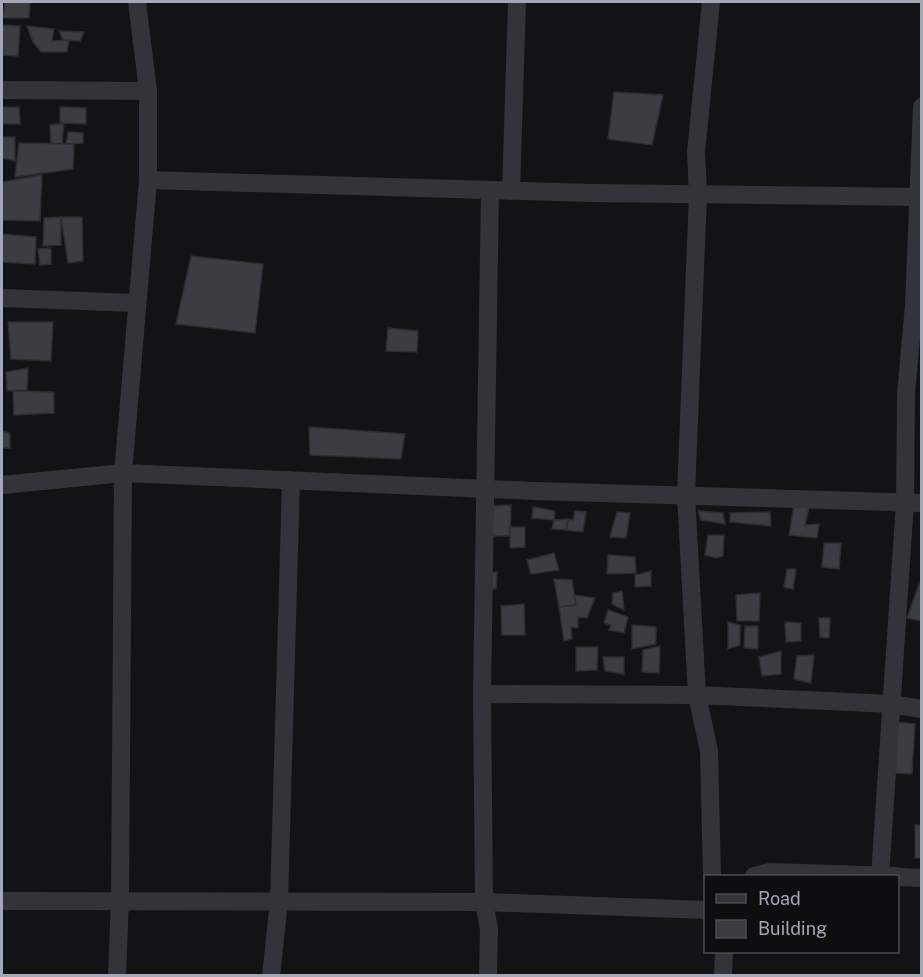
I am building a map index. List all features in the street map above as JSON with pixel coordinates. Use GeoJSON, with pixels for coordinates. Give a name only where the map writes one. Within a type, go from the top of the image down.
{"type":"FeatureCollection","features":[{"type":"Feature","properties":{"kind":"street"},"geometry":{"type":"LineString","coordinates":[[117,975],[120,900],[123,473],[148,180],[148,91],[137,2]]}},
{"type":"Feature","properties":{"kind":"street"},"geometry":{"type":"LineString","coordinates":[[511,190],[517,2]]}},
{"type":"Feature","properties":{"kind":"street"},"geometry":{"type":"LineString","coordinates":[[711,2],[696,152],[698,194],[686,495],[697,695],[709,751],[712,875]]}},
{"type":"Feature","properties":{"kind":"street"},"geometry":{"type":"LineString","coordinates":[[2,90],[148,91]]}},
{"type":"Feature","properties":{"kind":"street"},"geometry":{"type":"LineString","coordinates":[[880,875],[892,704],[913,503],[906,394],[920,197],[921,107]]}},
{"type":"Feature","properties":{"kind":"street"},"geometry":{"type":"LineString","coordinates":[[148,180],[490,190],[920,197]]}},
{"type":"Feature","properties":{"kind":"street"},"geometry":{"type":"LineString","coordinates":[[488,975],[489,929],[484,902],[482,694],[490,190]]}},
{"type":"Feature","properties":{"kind":"street"},"geometry":{"type":"LineString","coordinates":[[2,298],[136,303]]}},
{"type":"Feature","properties":{"kind":"street"},"geometry":{"type":"LineString","coordinates":[[2,485],[123,473],[484,489],[913,503]]}},
{"type":"Feature","properties":{"kind":"street"},"geometry":{"type":"LineString","coordinates":[[271,975],[279,901],[291,480]]}},
{"type":"Feature","properties":{"kind":"street"},"geometry":{"type":"LineString","coordinates":[[482,694],[697,695],[892,704],[921,709]]}},
{"type":"Feature","properties":{"kind":"street"},"geometry":{"type":"LineString","coordinates":[[758,875],[770,872],[852,875]]}},
{"type":"Feature","properties":{"kind":"street"},"geometry":{"type":"LineString","coordinates":[[899,877],[921,878]]}},
{"type":"Feature","properties":{"kind":"street"},"geometry":{"type":"LineString","coordinates":[[2,901],[484,902],[704,910]]}},
{"type":"Feature","properties":{"kind":"street"},"geometry":{"type":"LineString","coordinates":[[723,975],[724,953]]}},
{"type":"Feature","properties":{"kind":"building"},"geometry":{"type":"Polygon","coordinates":[[[5,2],[30,2],[29,18],[3,18],[5,2]]]}},
{"type":"Feature","properties":{"kind":"building"},"geometry":{"type":"Polygon","coordinates":[[[2,25],[20,26],[18,56],[3,55],[2,25]]]}},
{"type":"Feature","properties":{"kind":"building"},"geometry":{"type":"Polygon","coordinates":[[[27,26],[54,29],[52,41],[69,40],[67,52],[41,52],[33,42],[27,26]]]}},
{"type":"Feature","properties":{"kind":"building"},"geometry":{"type":"Polygon","coordinates":[[[59,31],[84,32],[80,41],[63,40],[59,31]]]}},
{"type":"Feature","properties":{"kind":"building"},"geometry":{"type":"Polygon","coordinates":[[[614,92],[663,95],[652,145],[608,139],[614,92]]]}},
{"type":"Feature","properties":{"kind":"building"},"geometry":{"type":"Polygon","coordinates":[[[2,107],[19,107],[20,124],[2,124],[2,107]]]}},
{"type":"Feature","properties":{"kind":"building"},"geometry":{"type":"Polygon","coordinates":[[[60,107],[86,108],[86,124],[60,123],[60,107]]]}},
{"type":"Feature","properties":{"kind":"building"},"geometry":{"type":"Polygon","coordinates":[[[64,123],[62,144],[51,144],[50,125],[64,123]]]}},
{"type":"Feature","properties":{"kind":"building"},"geometry":{"type":"Polygon","coordinates":[[[68,132],[83,133],[83,143],[66,144],[68,132]]]}},
{"type":"Feature","properties":{"kind":"building"},"geometry":{"type":"Polygon","coordinates":[[[2,137],[15,137],[15,161],[2,158],[2,137]]]}},
{"type":"Feature","properties":{"kind":"building"},"geometry":{"type":"Polygon","coordinates":[[[19,143],[74,144],[73,169],[15,177],[19,143]]]}},
{"type":"Feature","properties":{"kind":"building"},"geometry":{"type":"Polygon","coordinates":[[[42,175],[40,221],[2,220],[2,182],[42,175]]]}},
{"type":"Feature","properties":{"kind":"building"},"geometry":{"type":"Polygon","coordinates":[[[61,217],[61,245],[43,246],[44,218],[61,217]]]}},
{"type":"Feature","properties":{"kind":"building"},"geometry":{"type":"Polygon","coordinates":[[[61,217],[82,217],[83,261],[68,263],[61,217]]]}},
{"type":"Feature","properties":{"kind":"building"},"geometry":{"type":"Polygon","coordinates":[[[2,234],[36,237],[35,264],[2,262],[2,234]]]}},
{"type":"Feature","properties":{"kind":"building"},"geometry":{"type":"Polygon","coordinates":[[[51,248],[51,264],[40,265],[38,249],[51,248]]]}},
{"type":"Feature","properties":{"kind":"building"},"geometry":{"type":"Polygon","coordinates":[[[191,256],[263,264],[255,333],[176,324],[191,256]]]}},
{"type":"Feature","properties":{"kind":"building"},"geometry":{"type":"Polygon","coordinates":[[[8,322],[53,322],[51,361],[11,359],[8,322]]]}},
{"type":"Feature","properties":{"kind":"building"},"geometry":{"type":"Polygon","coordinates":[[[388,328],[418,331],[417,352],[386,351],[388,328]]]}},
{"type":"Feature","properties":{"kind":"building"},"geometry":{"type":"Polygon","coordinates":[[[28,368],[27,390],[7,391],[6,372],[28,368]]]}},
{"type":"Feature","properties":{"kind":"building"},"geometry":{"type":"Polygon","coordinates":[[[13,391],[54,392],[54,413],[14,415],[13,391]]]}},
{"type":"Feature","properties":{"kind":"building"},"geometry":{"type":"Polygon","coordinates":[[[309,427],[405,434],[401,459],[310,455],[309,427]]]}},
{"type":"Feature","properties":{"kind":"building"},"geometry":{"type":"Polygon","coordinates":[[[2,431],[10,433],[10,448],[2,448],[2,431]]]}},
{"type":"Feature","properties":{"kind":"building"},"geometry":{"type":"Polygon","coordinates":[[[511,505],[510,536],[488,536],[487,506],[511,505]]]}},
{"type":"Feature","properties":{"kind":"building"},"geometry":{"type":"Polygon","coordinates":[[[794,505],[809,507],[805,525],[819,524],[817,538],[789,535],[794,505]]]}},
{"type":"Feature","properties":{"kind":"building"},"geometry":{"type":"Polygon","coordinates":[[[533,507],[555,511],[554,520],[532,518],[533,507]]]}},
{"type":"Feature","properties":{"kind":"building"},"geometry":{"type":"Polygon","coordinates":[[[575,511],[586,512],[583,532],[566,530],[568,519],[573,520],[575,511]]]}},
{"type":"Feature","properties":{"kind":"building"},"geometry":{"type":"Polygon","coordinates":[[[698,511],[723,513],[725,524],[701,520],[698,511]]]}},
{"type":"Feature","properties":{"kind":"building"},"geometry":{"type":"Polygon","coordinates":[[[617,512],[630,513],[626,538],[610,537],[617,512]]]}},
{"type":"Feature","properties":{"kind":"building"},"geometry":{"type":"Polygon","coordinates":[[[770,512],[771,526],[730,522],[730,513],[770,512]]]}},
{"type":"Feature","properties":{"kind":"building"},"geometry":{"type":"Polygon","coordinates":[[[568,519],[566,530],[552,529],[554,520],[568,519]]]}},
{"type":"Feature","properties":{"kind":"building"},"geometry":{"type":"Polygon","coordinates":[[[510,527],[525,527],[525,547],[510,548],[510,527]]]}},
{"type":"Feature","properties":{"kind":"building"},"geometry":{"type":"Polygon","coordinates":[[[708,535],[724,535],[723,556],[716,558],[705,555],[708,535]]]}},
{"type":"Feature","properties":{"kind":"building"},"geometry":{"type":"Polygon","coordinates":[[[824,543],[841,543],[839,569],[822,567],[824,543]]]}},
{"type":"Feature","properties":{"kind":"building"},"geometry":{"type":"Polygon","coordinates":[[[554,553],[559,570],[531,574],[527,560],[554,553]]]}},
{"type":"Feature","properties":{"kind":"building"},"geometry":{"type":"Polygon","coordinates":[[[608,555],[635,557],[636,573],[607,574],[608,555]]]}},
{"type":"Feature","properties":{"kind":"building"},"geometry":{"type":"Polygon","coordinates":[[[787,569],[796,569],[793,589],[784,587],[787,569]]]}},
{"type":"Feature","properties":{"kind":"building"},"geometry":{"type":"Polygon","coordinates":[[[651,571],[651,586],[635,587],[635,575],[651,571]]]}},
{"type":"Feature","properties":{"kind":"building"},"geometry":{"type":"Polygon","coordinates":[[[497,572],[496,589],[486,588],[487,573],[497,572]]]}},
{"type":"Feature","properties":{"kind":"building"},"geometry":{"type":"Polygon","coordinates":[[[554,579],[572,580],[576,605],[559,607],[554,579]]]}},
{"type":"Feature","properties":{"kind":"building"},"geometry":{"type":"Polygon","coordinates":[[[919,584],[922,585],[922,621],[907,618],[919,584]]]}},
{"type":"Feature","properties":{"kind":"building"},"geometry":{"type":"Polygon","coordinates":[[[622,591],[624,610],[612,604],[613,593],[622,591]]]}},
{"type":"Feature","properties":{"kind":"building"},"geometry":{"type":"Polygon","coordinates":[[[760,593],[759,621],[737,621],[736,595],[760,593]]]}},
{"type":"Feature","properties":{"kind":"building"},"geometry":{"type":"Polygon","coordinates":[[[574,595],[595,598],[587,618],[578,617],[578,628],[571,627],[572,639],[564,641],[559,607],[576,605],[574,595]]]}},
{"type":"Feature","properties":{"kind":"building"},"geometry":{"type":"Polygon","coordinates":[[[524,604],[525,635],[502,635],[501,606],[524,604]]]}},
{"type":"Feature","properties":{"kind":"building"},"geometry":{"type":"Polygon","coordinates":[[[608,610],[628,617],[624,633],[609,630],[611,625],[604,623],[608,610]]]}},
{"type":"Feature","properties":{"kind":"building"},"geometry":{"type":"Polygon","coordinates":[[[819,618],[830,618],[829,638],[820,637],[819,618]]]}},
{"type":"Feature","properties":{"kind":"building"},"geometry":{"type":"Polygon","coordinates":[[[728,622],[740,625],[740,645],[728,649],[728,622]]]}},
{"type":"Feature","properties":{"kind":"building"},"geometry":{"type":"Polygon","coordinates":[[[785,622],[801,623],[801,641],[786,642],[785,622]]]}},
{"type":"Feature","properties":{"kind":"building"},"geometry":{"type":"Polygon","coordinates":[[[632,625],[656,627],[656,644],[632,649],[632,625]]]}},
{"type":"Feature","properties":{"kind":"building"},"geometry":{"type":"Polygon","coordinates":[[[745,626],[758,626],[758,649],[744,648],[745,626]]]}},
{"type":"Feature","properties":{"kind":"building"},"geometry":{"type":"Polygon","coordinates":[[[660,646],[659,673],[642,672],[643,650],[660,646]]]}},
{"type":"Feature","properties":{"kind":"building"},"geometry":{"type":"Polygon","coordinates":[[[576,647],[598,647],[597,670],[576,671],[576,647]]]}},
{"type":"Feature","properties":{"kind":"building"},"geometry":{"type":"Polygon","coordinates":[[[781,651],[781,674],[762,676],[759,657],[781,651]]]}},
{"type":"Feature","properties":{"kind":"building"},"geometry":{"type":"Polygon","coordinates":[[[814,655],[811,683],[794,679],[797,656],[814,655]]]}},
{"type":"Feature","properties":{"kind":"building"},"geometry":{"type":"Polygon","coordinates":[[[603,657],[624,657],[624,674],[605,671],[603,657]]]}},
{"type":"Feature","properties":{"kind":"building"},"geometry":{"type":"Polygon","coordinates":[[[896,722],[915,724],[912,774],[893,773],[896,722]]]}},
{"type":"Feature","properties":{"kind":"building"},"geometry":{"type":"Polygon","coordinates":[[[915,825],[922,825],[922,858],[915,858],[915,825]]]}}]}
